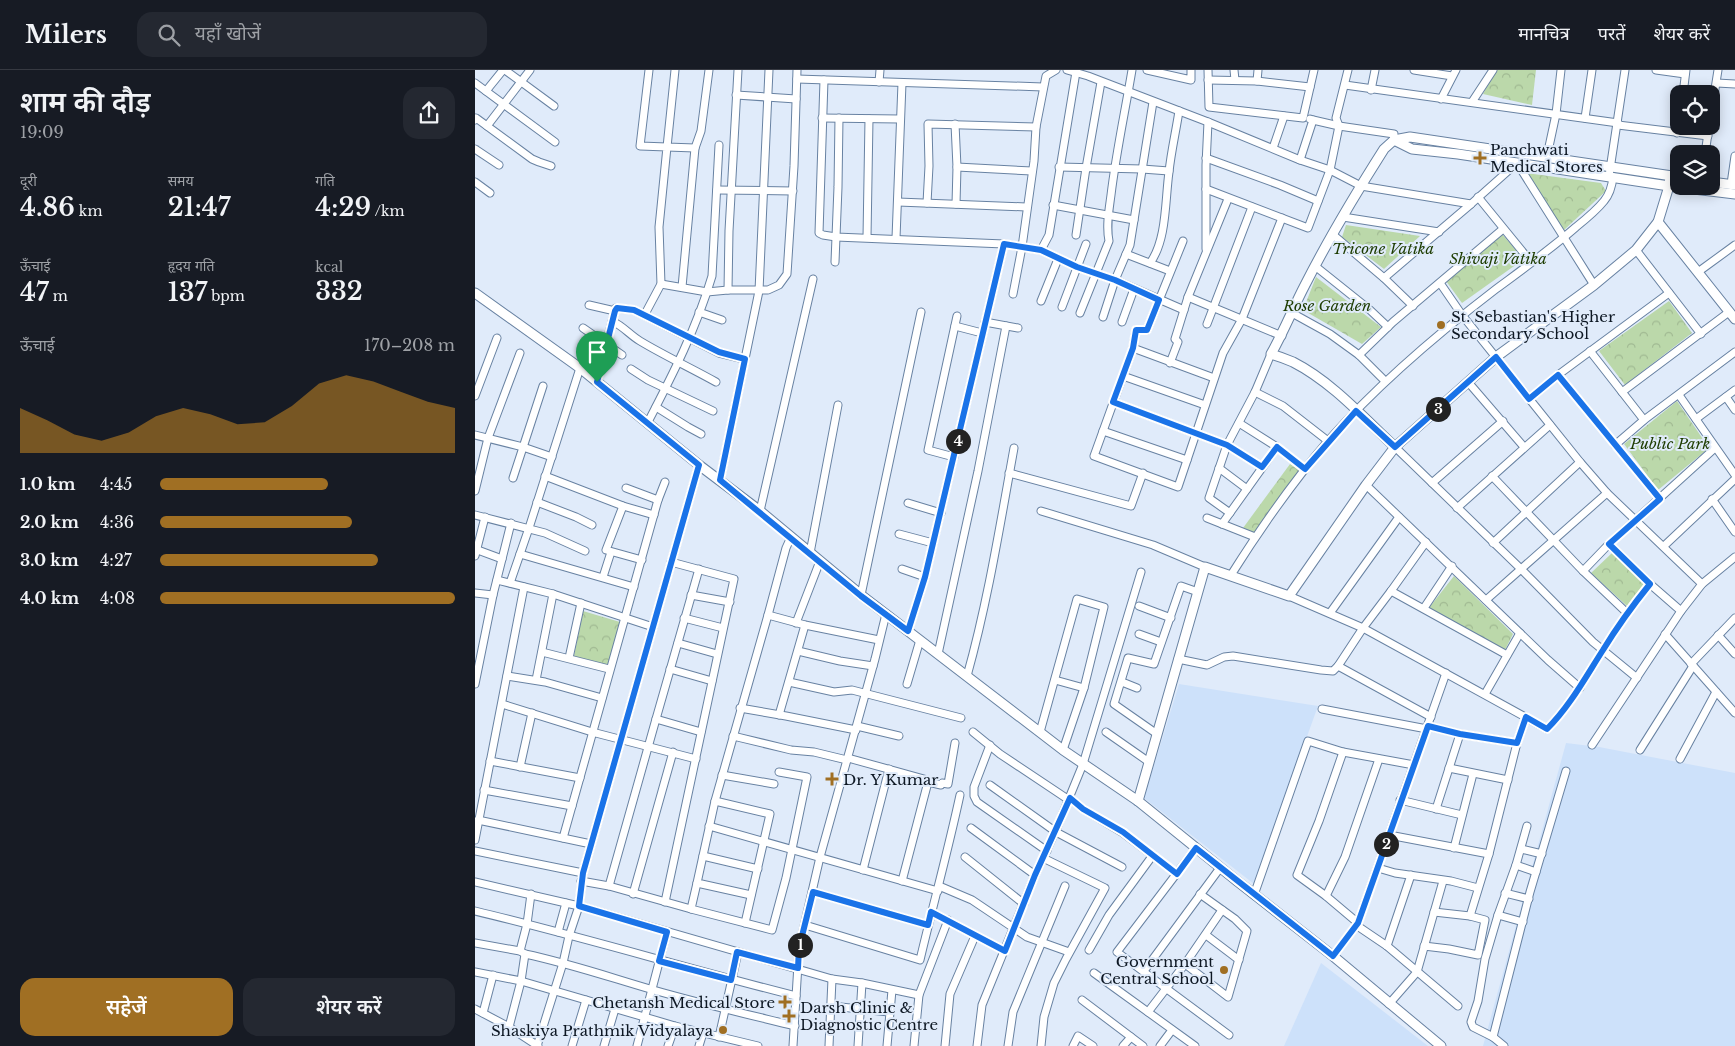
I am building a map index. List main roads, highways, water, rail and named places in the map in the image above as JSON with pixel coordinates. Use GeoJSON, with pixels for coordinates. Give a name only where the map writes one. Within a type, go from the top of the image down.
{"type":"FeatureCollection","features":[{"type":"Feature","properties":{"kind":"place","name":"Panchwati Medical Stores"},"geometry":{"type":"Point","coordinates":[1480,158]}},
{"type":"Feature","properties":{"kind":"place","name":"St. Sebastian's Higher Secondary School"},"geometry":{"type":"Point","coordinates":[1441,325]}},
{"type":"Feature","properties":{"kind":"place","name":"Dr. Y Kumar"},"geometry":{"type":"Point","coordinates":[832,779]}},
{"type":"Feature","properties":{"kind":"place","name":"Government Central School"},"geometry":{"type":"Point","coordinates":[1224,970]}},
{"type":"Feature","properties":{"kind":"place","name":"Chetansh Medical Store"},"geometry":{"type":"Point","coordinates":[785,1002]}},
{"type":"Feature","properties":{"kind":"place","name":"Darsh Clinic & Diagnostic Centre"},"geometry":{"type":"Point","coordinates":[789,1016]}},
{"type":"Feature","properties":{"kind":"place","name":"Shaskiya Prathmik Vidyalaya"},"geometry":{"type":"Point","coordinates":[723,1030]}},
{"type":"Feature","properties":{"kind":"park label","name":"Tricone Vatika"},"geometry":{"type":"Point","coordinates":[1383,248]}},
{"type":"Feature","properties":{"kind":"park label","name":"Shivaji Vatika"},"geometry":{"type":"Point","coordinates":[1498,258]}},
{"type":"Feature","properties":{"kind":"park label","name":"Rose Garden"},"geometry":{"type":"Point","coordinates":[1327,305]}},
{"type":"Feature","properties":{"kind":"park label","name":"Public Park"},"geometry":{"type":"Point","coordinates":[1670,443]}}]}
